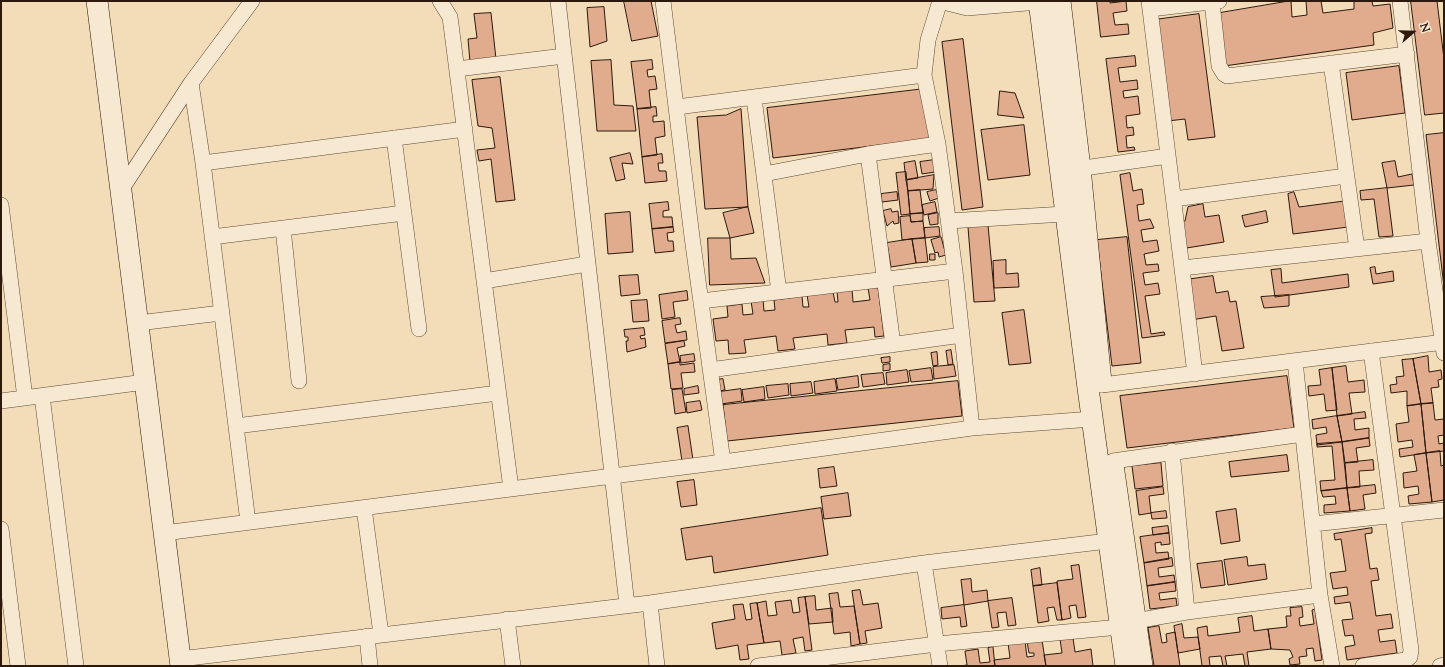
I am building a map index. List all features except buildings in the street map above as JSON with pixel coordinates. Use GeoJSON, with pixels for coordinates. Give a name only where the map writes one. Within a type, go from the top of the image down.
{"type":"FeatureCollection","features":[{"type":"Feature","properties":{"kind":"street"},"geometry":{"type":"LineString","coordinates":[[97,1],[181,662],[374,635],[650,603],[924,563],[1108,541]]}},
{"type":"Feature","properties":{"kind":"street"},"geometry":{"type":"LineString","coordinates":[[121,190],[191,83],[252,1]]}},
{"type":"Feature","properties":{"kind":"street"},"geometry":{"type":"LineString","coordinates":[[440,1],[450,17],[511,489]]}},
{"type":"Feature","properties":{"kind":"street"},"geometry":{"type":"LineString","coordinates":[[558,1],[587,264],[614,475],[627,605]]}},
{"type":"Feature","properties":{"kind":"street"},"geometry":{"type":"LineString","coordinates":[[663,1],[723,462]]}},
{"type":"Feature","properties":{"kind":"street"},"geometry":{"type":"LineString","coordinates":[[972,428],[955,271],[938,144],[924,75],[928,40],[939,1],[967,8],[1039,2],[1070,170],[1113,461],[1128,624],[1126,666]]}},
{"type":"Feature","properties":{"kind":"street"},"geometry":{"type":"LineString","coordinates":[[1060,1],[1070,170],[1065,214],[1108,541],[1128,624],[1142,666]]}},
{"type":"Feature","properties":{"kind":"street"},"geometry":{"type":"LineString","coordinates":[[1102,385],[1371,351],[1443,346],[1428,241],[1400,1]]}},
{"type":"Feature","properties":{"kind":"street"},"geometry":{"type":"LineString","coordinates":[[1195,374],[1150,5],[1215,2],[1220,66],[1224,74],[1227,76],[1407,54]]}},
{"type":"Feature","properties":{"kind":"street"},"geometry":{"type":"LineString","coordinates":[[457,70],[564,56]]}},
{"type":"Feature","properties":{"kind":"street"},"geometry":{"type":"LineString","coordinates":[[1331,63],[1357,249]]}},
{"type":"Feature","properties":{"kind":"street"},"geometry":{"type":"LineString","coordinates":[[677,108],[924,75]]}},
{"type":"Feature","properties":{"kind":"street"},"geometry":{"type":"LineString","coordinates":[[191,83],[203,163],[248,522]]}},
{"type":"Feature","properties":{"kind":"street"},"geometry":{"type":"LineString","coordinates":[[754,98],[779,292]]}},
{"type":"Feature","properties":{"kind":"street"},"geometry":{"type":"LineString","coordinates":[[203,163],[465,129]]}},
{"type":"Feature","properties":{"kind":"street"},"geometry":{"type":"LineString","coordinates":[[394,138],[419,329]]}},
{"type":"Feature","properties":{"kind":"street"},"geometry":{"type":"LineString","coordinates":[[764,174],[868,154],[938,144]]}},
{"type":"Feature","properties":{"kind":"street"},"geometry":{"type":"LineString","coordinates":[[868,154],[883,278],[893,345]]}},
{"type":"Feature","properties":{"kind":"street"},"geometry":{"type":"LineString","coordinates":[[1070,170],[1168,156]]}},
{"type":"Feature","properties":{"kind":"street"},"geometry":{"type":"LineString","coordinates":[[1174,199],[1346,176]]}},
{"type":"Feature","properties":{"kind":"street"},"geometry":{"type":"LineString","coordinates":[[1,205],[7,302],[25,398]]}},
{"type":"Feature","properties":{"kind":"street"},"geometry":{"type":"LineString","coordinates":[[212,237],[404,213]]}},
{"type":"Feature","properties":{"kind":"street"},"geometry":{"type":"LineString","coordinates":[[948,221],[1065,214]]}},
{"type":"Feature","properties":{"kind":"street"},"geometry":{"type":"LineString","coordinates":[[283,228],[299,381]]}},
{"type":"Feature","properties":{"kind":"street"},"geometry":{"type":"LineString","coordinates":[[1182,268],[1428,241]]}},
{"type":"Feature","properties":{"kind":"street"},"geometry":{"type":"LineString","coordinates":[[484,281],[587,264]]}},
{"type":"Feature","properties":{"kind":"street"},"geometry":{"type":"LineString","coordinates":[[701,301],[883,278],[955,271]]}},
{"type":"Feature","properties":{"kind":"street"},"geometry":{"type":"LineString","coordinates":[[138,323],[221,313]]}},
{"type":"Feature","properties":{"kind":"street"},"geometry":{"type":"LineString","coordinates":[[710,370],[962,335]]}},
{"type":"Feature","properties":{"kind":"street"},"geometry":{"type":"LineString","coordinates":[[1363,666],[1406,660],[1415,661],[1411,650],[1371,351]]}},
{"type":"Feature","properties":{"kind":"street"},"geometry":{"type":"LineString","coordinates":[[1295,361],[1320,595],[1332,666]]}},
{"type":"Feature","properties":{"kind":"street"},"geometry":{"type":"LineString","coordinates":[[1,401],[145,382]]}},
{"type":"Feature","properties":{"kind":"street"},"geometry":{"type":"LineString","coordinates":[[236,426],[498,392]]}},
{"type":"Feature","properties":{"kind":"street"},"geometry":{"type":"LineString","coordinates":[[42,396],[76,666]]}},
{"type":"Feature","properties":{"kind":"street"},"geometry":{"type":"LineString","coordinates":[[164,533],[723,462],[972,428],[1092,419]]}},
{"type":"Feature","properties":{"kind":"street"},"geometry":{"type":"LineString","coordinates":[[1113,461],[1172,451],[1303,434]]}},
{"type":"Feature","properties":{"kind":"street"},"geometry":{"type":"LineString","coordinates":[[1172,451],[1187,612]]}},
{"type":"Feature","properties":{"kind":"street"},"geometry":{"type":"LineString","coordinates":[[364,508],[374,635],[370,666]]}},
{"type":"Feature","properties":{"kind":"street"},"geometry":{"type":"LineString","coordinates":[[1313,524],[1444,510]]}},
{"type":"Feature","properties":{"kind":"street"},"geometry":{"type":"LineString","coordinates":[[1,529],[2,550],[18,666]]}},
{"type":"Feature","properties":{"kind":"street"},"geometry":{"type":"LineString","coordinates":[[924,563],[940,666]]}},
{"type":"Feature","properties":{"kind":"street"},"geometry":{"type":"LineString","coordinates":[[758,666],[937,644],[1128,624],[1187,612],[1320,595]]}},
{"type":"Feature","properties":{"kind":"street"},"geometry":{"type":"LineString","coordinates":[[650,603],[657,666]]}},
{"type":"Feature","properties":{"kind":"street"},"geometry":{"type":"LineString","coordinates":[[507,619],[513,666]]}}]}
